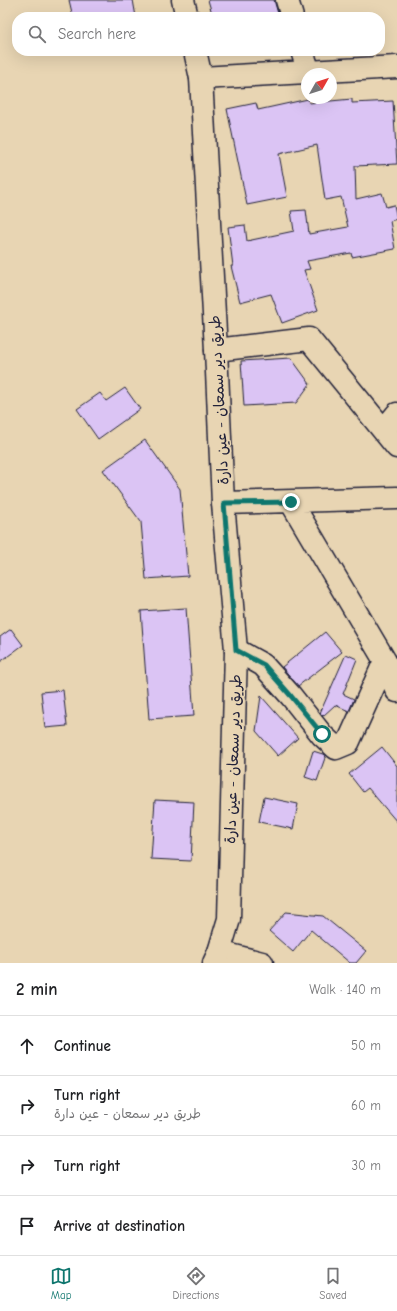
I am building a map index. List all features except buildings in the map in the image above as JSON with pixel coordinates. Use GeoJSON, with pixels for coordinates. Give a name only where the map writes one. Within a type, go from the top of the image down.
{"type":"FeatureCollection","features":[{"type":"Feature","properties":{"kind":"street"},"geometry":{"type":"LineString","coordinates":[[183,0],[186,12]]}},
{"type":"Feature","properties":{"kind":"street"},"geometry":{"type":"LineString","coordinates":[[287,0],[291,12]]}},
{"type":"Feature","properties":{"kind":"street","name":"طريق دير سمعان - عين دارة"},"geometry":{"type":"LineString","coordinates":[[196,56],[201,78],[224,503],[236,650],[229,919],[217,957]]}},
{"type":"Feature","properties":{"kind":"street"},"geometry":{"type":"LineString","coordinates":[[304,56],[308,68]]}},
{"type":"Feature","properties":{"kind":"street"},"geometry":{"type":"LineString","coordinates":[[337,71],[397,68]]}},
{"type":"Feature","properties":{"kind":"street"},"geometry":{"type":"LineString","coordinates":[[201,78],[301,72]]}},
{"type":"Feature","properties":{"kind":"street"},"geometry":{"type":"LineString","coordinates":[[216,350],[309,339],[393,430]]}},
{"type":"Feature","properties":{"kind":"street"},"geometry":{"type":"LineString","coordinates":[[224,503],[397,498]]}},
{"type":"Feature","properties":{"kind":"street"},"geometry":{"type":"LineString","coordinates":[[291,502],[385,661],[397,691]]}},
{"type":"Feature","properties":{"kind":"street"},"geometry":{"type":"LineString","coordinates":[[236,650],[264,665],[322,734],[336,748],[348,743],[385,661]]}},
{"type":"Feature","properties":{"kind":"street"},"geometry":{"type":"LineString","coordinates":[[217,957],[262,963]]}},
{"type":"Feature","properties":{"kind":"route"},"geometry":{"type":"LineString","coordinates":[[291,502],[224,503],[236,650],[264,665],[322,734]]}}]}
